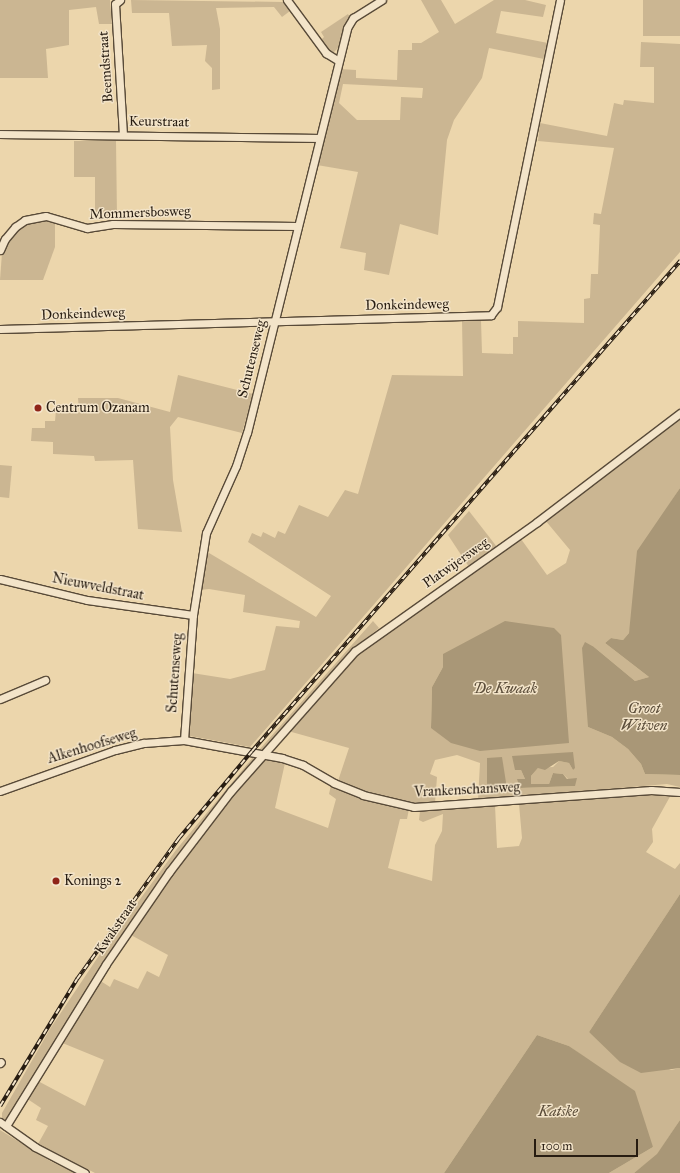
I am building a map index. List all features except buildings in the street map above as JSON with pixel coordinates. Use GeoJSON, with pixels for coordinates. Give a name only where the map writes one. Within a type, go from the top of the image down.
{"type":"FeatureCollection","features":[{"type":"Feature","properties":{"kind":"street","name":"Beemdstraat"},"geometry":{"type":"LineString","coordinates":[[120,0],[115,4],[123,135]]}},
{"type":"Feature","properties":{"kind":"street"},"geometry":{"type":"LineString","coordinates":[[287,0],[326,53],[337,60]]}},
{"type":"Feature","properties":{"kind":"street","name":"Schutenseweg"},"geometry":{"type":"LineString","coordinates":[[184,740],[193,615],[206,533],[236,466],[275,321],[337,60],[349,22],[382,0]]}},
{"type":"Feature","properties":{"kind":"street","name":"Donkeindeweg"},"geometry":{"type":"LineString","coordinates":[[0,329],[488,316],[495,311],[560,0]]}},
{"type":"Feature","properties":{"kind":"street","name":"Keurstraat"},"geometry":{"type":"LineString","coordinates":[[0,134],[318,138]]}},
{"type":"Feature","properties":{"kind":"street","name":"Mommersbosweg"},"geometry":{"type":"LineString","coordinates":[[0,250],[5,239],[15,227],[25,220],[46,216],[87,228],[113,224],[298,226]]}},
{"type":"Feature","properties":{"kind":"street","name":"Platwijersweg"},"geometry":{"type":"LineString","coordinates":[[264,754],[361,646],[537,522],[680,413]]}},
{"type":"Feature","properties":{"kind":"street","name":"Nieuwveldstraat"},"geometry":{"type":"LineString","coordinates":[[0,579],[87,600],[193,615]]}},
{"type":"Feature","properties":{"kind":"street"},"geometry":{"type":"LineString","coordinates":[[0,699],[45,680]]}},
{"type":"Feature","properties":{"kind":"street","name":"Alkenhoofseweg"},"geometry":{"type":"LineString","coordinates":[[0,790],[115,750],[144,743],[184,740],[264,754]]}},
{"type":"Feature","properties":{"kind":"street","name":"Vrankenschansweg"},"geometry":{"type":"LineString","coordinates":[[264,754],[302,765],[334,783],[363,796],[414,807],[650,790],[680,792]]}},
{"type":"Feature","properties":{"kind":"street","name":"Kwakstraat"},"geometry":{"type":"LineString","coordinates":[[3,1124],[102,971],[169,872],[231,792],[264,754]]}},
{"type":"Feature","properties":{"kind":"street"},"geometry":{"type":"LineString","coordinates":[[3,1124],[35,1147],[85,1173]]}},
{"type":"Feature","properties":{"kind":"shaded area"},"geometry":{"type":"Polygon","coordinates":[[[0,0],[110,0],[112,24],[99,24],[96,7],[69,10],[69,45],[46,49],[48,78],[0,78],[0,0]]]}},
{"type":"Feature","properties":{"kind":"shaded area"},"geometry":{"type":"Polygon","coordinates":[[[131,0],[283,2],[290,11],[282,17],[274,7],[216,8],[220,29],[220,89],[212,90],[212,68],[205,61],[207,45],[172,46],[169,13],[132,13],[131,0]]]}},
{"type":"Feature","properties":{"kind":"shaded area"},"geometry":{"type":"Polygon","coordinates":[[[421,0],[441,0],[455,24],[494,0],[525,0],[546,5],[543,17],[501,11],[496,33],[548,43],[544,59],[489,48],[482,78],[454,120],[447,140],[438,235],[400,224],[389,275],[364,270],[366,253],[340,248],[358,172],[317,165],[340,69],[356,70],[356,78],[397,80],[398,50],[412,50],[412,43],[421,43],[439,32],[421,0]],[[343,84],[339,103],[357,120],[400,120],[401,97],[422,98],[423,88],[343,84]]]}},
{"type":"Feature","properties":{"kind":"shaded area"},"geometry":{"type":"Polygon","coordinates":[[[643,0],[680,0],[680,36],[643,36],[643,0]]]}},
{"type":"Feature","properties":{"kind":"shaded area"},"geometry":{"type":"Polygon","coordinates":[[[348,14],[350,18],[339,47],[334,52],[329,51],[320,41],[324,37],[321,32],[348,14]]]}},
{"type":"Feature","properties":{"kind":"shaded area"},"geometry":{"type":"Polygon","coordinates":[[[641,42],[680,44],[680,252],[250,747],[190,736],[188,733],[188,715],[192,673],[230,679],[265,670],[276,626],[299,628],[300,621],[243,612],[245,595],[209,589],[199,590],[204,550],[316,617],[331,596],[248,542],[252,533],[261,537],[263,532],[275,538],[278,531],[285,534],[299,505],[328,517],[345,490],[358,494],[392,375],[463,376],[462,320],[481,320],[482,353],[513,354],[513,337],[518,337],[518,321],[584,323],[584,299],[590,298],[591,274],[598,274],[600,225],[593,224],[594,213],[601,214],[614,148],[538,141],[540,123],[607,136],[614,103],[623,105],[624,100],[654,103],[654,67],[640,67],[641,42]]]}},
{"type":"Feature","properties":{"kind":"shaded area"},"geometry":{"type":"Polygon","coordinates":[[[74,141],[116,141],[117,217],[95,217],[95,177],[74,177],[74,141]]]}},
{"type":"Feature","properties":{"kind":"shaded area"},"geometry":{"type":"Polygon","coordinates":[[[48,220],[55,222],[55,247],[43,280],[0,280],[2,253],[7,242],[23,225],[33,221],[48,220]]]}},
{"type":"Feature","properties":{"kind":"shaded area"},"geometry":{"type":"Polygon","coordinates":[[[178,375],[253,394],[242,433],[178,417],[170,427],[173,480],[182,532],[138,529],[133,460],[95,461],[94,456],[53,454],[53,442],[31,441],[32,428],[45,428],[45,421],[55,421],[56,410],[79,411],[78,398],[118,398],[170,412],[178,375]]]}},
{"type":"Feature","properties":{"kind":"shaded area"},"geometry":{"type":"Polygon","coordinates":[[[680,417],[680,488],[656,525],[629,633],[623,640],[611,638],[605,643],[649,677],[635,681],[594,647],[588,727],[612,737],[628,749],[641,764],[645,774],[680,775],[680,787],[667,784],[478,800],[480,763],[457,755],[435,760],[430,774],[437,777],[435,803],[415,805],[365,793],[338,781],[349,748],[288,731],[359,651],[521,539],[547,575],[566,563],[570,550],[545,520],[680,417]],[[443,667],[432,687],[431,727],[443,667]],[[572,752],[521,770],[525,779],[520,788],[575,786],[563,774],[553,773],[549,784],[531,784],[531,776],[538,768],[553,767],[559,761],[569,763],[573,770],[572,752]]]}},
{"type":"Feature","properties":{"kind":"shaded area"},"geometry":{"type":"Polygon","coordinates":[[[0,465],[12,466],[9,498],[0,497],[0,465]]]}},
{"type":"Feature","properties":{"kind":"shaded area"},"geometry":{"type":"Polygon","coordinates":[[[469,511],[497,547],[469,567],[448,535],[469,511]]]}},
{"type":"Feature","properties":{"kind":"shaded area"},"geometry":{"type":"Polygon","coordinates":[[[373,621],[379,628],[362,642],[265,750],[259,750],[373,621]]]}},
{"type":"Feature","properties":{"kind":"shaded area"},"geometry":{"type":"Polygon","coordinates":[[[254,756],[257,758],[223,797],[69,1018],[7,1119],[2,1120],[2,1113],[50,1029],[100,954],[176,850],[254,756]]]}},
{"type":"Feature","properties":{"kind":"shaded area"},"geometry":{"type":"Polygon","coordinates":[[[267,758],[285,763],[275,808],[328,828],[336,799],[329,794],[331,785],[363,798],[409,809],[407,819],[400,819],[388,868],[432,881],[435,845],[442,831],[443,814],[423,822],[419,820],[420,811],[495,805],[497,848],[519,846],[522,838],[519,804],[588,797],[672,793],[652,829],[653,842],[646,852],[675,869],[680,863],[680,894],[589,1032],[671,1070],[680,1068],[680,1120],[657,1155],[634,1173],[609,1173],[653,1147],[595,1065],[569,1046],[537,1035],[444,1173],[95,1173],[38,1144],[48,1126],[36,1120],[41,1108],[26,1098],[36,1080],[85,1106],[104,1060],[60,1042],[99,980],[110,987],[114,979],[138,989],[147,971],[159,977],[168,955],[129,934],[168,878],[233,793],[267,758]]]}},
{"type":"Feature","properties":{"kind":"shaded area"},"geometry":{"type":"Polygon","coordinates":[[[0,1130],[50,1161],[75,1173],[0,1173],[0,1130]]]}},
{"type":"Feature","properties":{"kind":"water","name":"Groot Witven"},"geometry":{"type":"Polygon","coordinates":[[[680,488],[680,775],[645,774],[641,764],[628,749],[612,737],[588,727],[582,648],[585,642],[594,647],[635,681],[649,677],[605,643],[611,638],[623,640],[629,633],[637,551],[680,488]]]}},
{"type":"Feature","properties":{"kind":"water","name":"De Kwaak"},"geometry":{"type":"Polygon","coordinates":[[[505,621],[554,628],[561,635],[569,743],[480,751],[451,743],[431,728],[432,687],[443,667],[443,654],[505,621]]]}},
{"type":"Feature","properties":{"kind":"water"},"geometry":{"type":"Polygon","coordinates":[[[573,752],[575,768],[573,770],[569,763],[559,761],[545,770],[538,768],[531,776],[531,784],[549,784],[553,773],[563,774],[567,779],[577,778],[575,786],[520,788],[517,779],[525,779],[521,770],[515,770],[512,756],[573,752]]]}},
{"type":"Feature","properties":{"kind":"water"},"geometry":{"type":"Polygon","coordinates":[[[502,757],[507,789],[487,788],[487,758],[502,757]]]}},
{"type":"Feature","properties":{"kind":"water"},"geometry":{"type":"Polygon","coordinates":[[[680,894],[680,1068],[641,1073],[620,1062],[589,1032],[680,894]]]}},
{"type":"Feature","properties":{"kind":"water","name":"Katske"},"geometry":{"type":"Polygon","coordinates":[[[537,1035],[569,1046],[635,1091],[653,1147],[609,1173],[444,1173],[537,1035]]]}},
{"type":"Feature","properties":{"kind":"water"},"geometry":{"type":"Polygon","coordinates":[[[680,1120],[680,1173],[634,1173],[657,1154],[680,1120]]]}},
{"type":"Feature","properties":{"kind":"railway"},"geometry":{"type":"LineString","coordinates":[[0,1106],[77,979],[179,838],[252,751],[680,261]]}},
{"type":"Feature","properties":{"kind":"place","name":"Centrum Ozanam"},"geometry":{"type":"Point","coordinates":[38,408]}},
{"type":"Feature","properties":{"kind":"place","name":"Konings 2"},"geometry":{"type":"Point","coordinates":[56,881]}}]}
